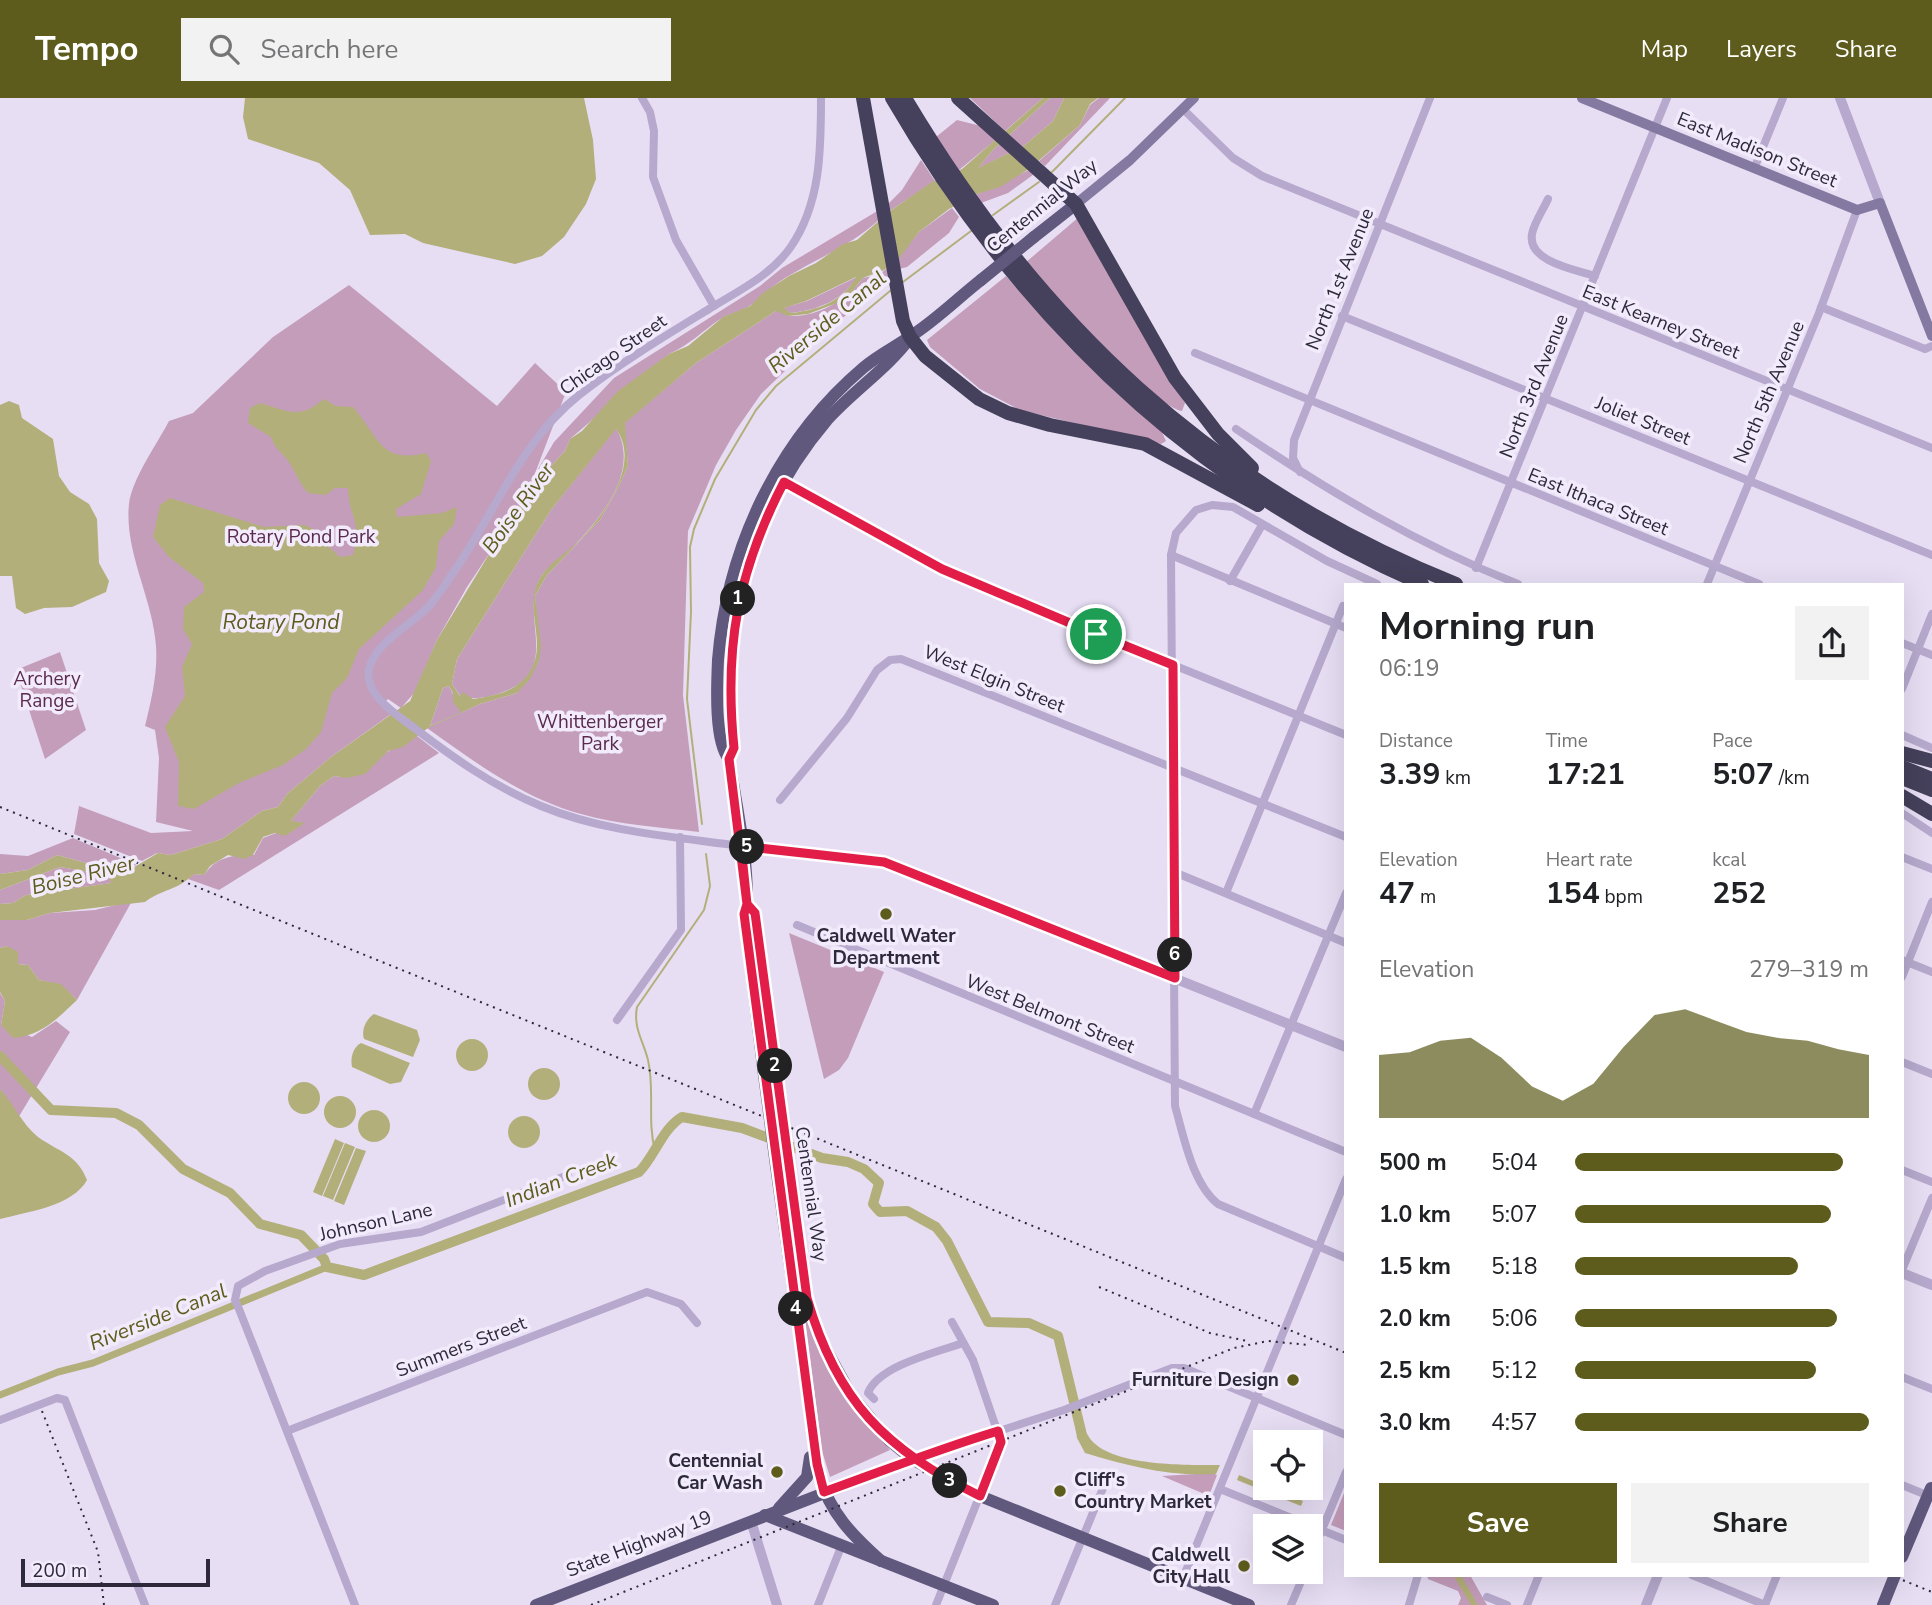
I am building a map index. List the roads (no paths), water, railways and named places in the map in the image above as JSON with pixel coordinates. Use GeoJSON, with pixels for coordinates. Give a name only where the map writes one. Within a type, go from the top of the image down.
{"type":"FeatureCollection","features":[{"type":"Feature","properties":{"kind":"highway"},"geometry":{"type":"LineString","coordinates":[[863,98],[900,307],[910,337],[925,356],[979,399],[998,409],[1050,425],[1146,444],[1300,529],[1328,539],[1420,583]]}},
{"type":"Feature","properties":{"kind":"highway"},"geometry":{"type":"LineString","coordinates":[[892,98],[1030,295],[1105,375],[1199,454],[1328,539]]}},
{"type":"Feature","properties":{"kind":"highway"},"geometry":{"type":"LineString","coordinates":[[905,98],[922,138]]}},
{"type":"Feature","properties":{"kind":"highway"},"geometry":{"type":"LineString","coordinates":[[958,98],[1076,204],[1175,378],[1218,434],[1269,488]]}},
{"type":"Feature","properties":{"kind":"highway"},"geometry":{"type":"LineString","coordinates":[[984,230],[1068,323],[1173,419],[1269,488],[1328,524],[1454,583]]}},
{"type":"Feature","properties":{"kind":"highway"},"geometry":{"type":"LineString","coordinates":[[1904,754],[1932,761]]}},
{"type":"Feature","properties":{"kind":"highway"},"geometry":{"type":"LineString","coordinates":[[1904,768],[1932,779]]}},
{"type":"Feature","properties":{"kind":"highway"},"geometry":{"type":"LineString","coordinates":[[1904,779],[1932,790]]}},
{"type":"Feature","properties":{"kind":"highway"},"geometry":{"type":"LineString","coordinates":[[1904,797],[1932,814]]}},
{"type":"Feature","properties":{"kind":"main road","name":"Centennial Way"},"geometry":{"type":"LineString","coordinates":[[881,1561],[845,1526],[824,1492],[817,1464],[770,1077],[744,914],[747,904],[729,759],[734,748],[729,675],[737,602],[748,562],[779,479],[827,421],[898,354],[910,337],[1130,160],[1194,98]]}},
{"type":"Feature","properties":{"kind":"main road","name":"East Madison Street"},"geometry":{"type":"LineString","coordinates":[[1582,98],[1857,210]]}},
{"type":"Feature","properties":{"kind":"main road"},"geometry":{"type":"LineString","coordinates":[[1857,210],[1880,203],[1932,336]]}},
{"type":"Feature","properties":{"kind":"main road","name":"Centennial Way"},"geometry":{"type":"LineString","coordinates":[[782,1168],[805,1287],[822,1342],[851,1395],[889,1440],[912,1459],[980,1496],[1249,1605]]}},
{"type":"Feature","properties":{"kind":"main road"},"geometry":{"type":"LineString","coordinates":[[799,1333],[796,1351],[810,1470],[803,1483],[771,1513],[841,1546],[993,1605]]}},
{"type":"Feature","properties":{"kind":"main road","name":"State Highway 19"},"geometry":{"type":"LineString","coordinates":[[536,1605],[912,1459]]}},
{"type":"Feature","properties":{"kind":"main road"},"geometry":{"type":"LineString","coordinates":[[1904,1553],[1932,1490]]}},
{"type":"Feature","properties":{"kind":"main road"},"geometry":{"type":"LineString","coordinates":[[1883,1605],[1894,1577]]}},
{"type":"Feature","properties":{"kind":"street"},"geometry":{"type":"LineString","coordinates":[[642,98],[650,112],[654,131],[653,177],[676,240],[714,306]]}},
{"type":"Feature","properties":{"kind":"street","name":"Chicago Street"},"geometry":{"type":"LineString","coordinates":[[741,846],[588,822],[543,807],[499,787],[443,751],[388,708],[370,684],[368,672],[373,658],[391,638],[428,607],[442,589],[491,513],[522,455],[577,396],[768,271],[783,257],[804,225],[814,201],[821,137],[821,98]]}},
{"type":"Feature","properties":{"kind":"street","name":"North 1st Avenue"},"geometry":{"type":"LineString","coordinates":[[1300,472],[1293,458],[1294,440],[1430,98]]}},
{"type":"Feature","properties":{"kind":"street","name":"North 3rd Avenue"},"geometry":{"type":"LineString","coordinates":[[1476,568],[1667,98]]}},
{"type":"Feature","properties":{"kind":"street"},"geometry":{"type":"LineString","coordinates":[[1754,169],[1783,98]]}},
{"type":"Feature","properties":{"kind":"street"},"geometry":{"type":"LineString","coordinates":[[1840,98],[1880,203]]}},
{"type":"Feature","properties":{"kind":"street","name":"East Kearney Street"},"geometry":{"type":"LineString","coordinates":[[1183,109],[1247,168],[1378,224],[1932,448]]}},
{"type":"Feature","properties":{"kind":"street"},"geometry":{"type":"LineString","coordinates":[[1548,199],[1532,235],[1536,251],[1545,258],[1595,276]]}},
{"type":"Feature","properties":{"kind":"street","name":"North 5th Avenue"},"geometry":{"type":"LineString","coordinates":[[1707,583],[1821,307],[1857,210]]}},
{"type":"Feature","properties":{"kind":"street"},"geometry":{"type":"LineString","coordinates":[[1821,307],[1925,349],[1932,346]]}},
{"type":"Feature","properties":{"kind":"street","name":"Joliet Street"},"geometry":{"type":"LineString","coordinates":[[1342,316],[1932,555]]}},
{"type":"Feature","properties":{"kind":"street","name":"East Ithaca Street"},"geometry":{"type":"LineString","coordinates":[[1195,353],[1756,583]]}},
{"type":"Feature","properties":{"kind":"street"},"geometry":{"type":"LineString","coordinates":[[1236,429],[1300,472],[1396,529],[1476,568],[1515,583]]}},
{"type":"Feature","properties":{"kind":"street"},"geometry":{"type":"LineString","coordinates":[[779,479],[942,569],[1344,734]]}},
{"type":"Feature","properties":{"kind":"street"},"geometry":{"type":"LineString","coordinates":[[1344,1257],[1218,1204],[1211,1198],[1198,1175],[1175,1106],[1171,555],[1183,522],[1203,508],[1233,507],[1262,525],[1375,583]]}},
{"type":"Feature","properties":{"kind":"street"},"geometry":{"type":"LineString","coordinates":[[1230,581],[1262,525]]}},
{"type":"Feature","properties":{"kind":"street"},"geometry":{"type":"LineString","coordinates":[[1171,555],[1344,627]]}},
{"type":"Feature","properties":{"kind":"street"},"geometry":{"type":"LineString","coordinates":[[1226,893],[1343,606]]}},
{"type":"Feature","properties":{"kind":"street"},"geometry":{"type":"LineString","coordinates":[[1904,684],[1932,614]]}},
{"type":"Feature","properties":{"kind":"street"},"geometry":{"type":"LineString","coordinates":[[1904,644],[1932,655]]}},
{"type":"Feature","properties":{"kind":"street","name":"West Elgin Street"},"geometry":{"type":"LineString","coordinates":[[780,800],[847,718],[877,670],[890,660],[901,659],[1344,836]]}},
{"type":"Feature","properties":{"kind":"street"},"geometry":{"type":"LineString","coordinates":[[1904,736],[1932,748]]}},
{"type":"Feature","properties":{"kind":"street"},"geometry":{"type":"LineString","coordinates":[[1904,814],[1932,833]]}},
{"type":"Feature","properties":{"kind":"street"},"geometry":{"type":"LineString","coordinates":[[617,1020],[681,930],[680,837]]}},
{"type":"Feature","properties":{"kind":"street"},"geometry":{"type":"LineString","coordinates":[[741,846],[884,862],[1344,1046]]}},
{"type":"Feature","properties":{"kind":"street"},"geometry":{"type":"LineString","coordinates":[[1904,858],[1932,869]]}},
{"type":"Feature","properties":{"kind":"street"},"geometry":{"type":"LineString","coordinates":[[1174,872],[1344,942]]}},
{"type":"Feature","properties":{"kind":"street"},"geometry":{"type":"LineString","coordinates":[[1254,1114],[1344,898]]}},
{"type":"Feature","properties":{"kind":"street"},"geometry":{"type":"LineString","coordinates":[[1932,902],[1905,961],[1932,972]]}},
{"type":"Feature","properties":{"kind":"street","name":"West Belmont Street"},"geometry":{"type":"LineString","coordinates":[[797,925],[1344,1151]]}},
{"type":"Feature","properties":{"kind":"street"},"geometry":{"type":"LineString","coordinates":[[1904,1063],[1932,1074]]}},
{"type":"Feature","properties":{"kind":"street"},"geometry":{"type":"LineString","coordinates":[[1904,1171],[1932,1182]]}},
{"type":"Feature","properties":{"kind":"street","name":"Johnson Lane"},"geometry":{"type":"LineString","coordinates":[[287,1431],[236,1300],[239,1286],[265,1271],[326,1248],[421,1232],[568,1175]]}},
{"type":"Feature","properties":{"kind":"street"},"geometry":{"type":"LineString","coordinates":[[1183,1578],[1344,1184]]}},
{"type":"Feature","properties":{"kind":"street"},"geometry":{"type":"LineString","coordinates":[[1904,1266],[1932,1198]]}},
{"type":"Feature","properties":{"kind":"street"},"geometry":{"type":"LineString","coordinates":[[1904,1272],[1932,1285]]}},
{"type":"Feature","properties":{"kind":"street","name":"Summers Street"},"geometry":{"type":"LineString","coordinates":[[287,1431],[647,1292],[681,1304],[697,1323]]}},
{"type":"Feature","properties":{"kind":"street"},"geometry":{"type":"LineString","coordinates":[[936,1605],[1001,1442],[963,1343],[952,1322]]}},
{"type":"Feature","properties":{"kind":"street"},"geometry":{"type":"LineString","coordinates":[[874,1399],[869,1393],[872,1383],[893,1369],[963,1343]]}},
{"type":"Feature","properties":{"kind":"street"},"geometry":{"type":"LineString","coordinates":[[912,1459],[1064,1410],[1161,1371],[1184,1368],[1344,1434]]}},
{"type":"Feature","properties":{"kind":"street"},"geometry":{"type":"LineString","coordinates":[[1904,1378],[1932,1389]]}},
{"type":"Feature","properties":{"kind":"street"},"geometry":{"type":"LineString","coordinates":[[0,1420],[57,1398],[65,1400],[145,1605]]}},
{"type":"Feature","properties":{"kind":"street"},"geometry":{"type":"LineString","coordinates":[[287,1431],[355,1605]]}},
{"type":"Feature","properties":{"kind":"street"},"geometry":{"type":"LineString","coordinates":[[1055,1605],[1108,1475]]}},
{"type":"Feature","properties":{"kind":"street"},"geometry":{"type":"LineString","coordinates":[[1323,1525],[1344,1477]]}},
{"type":"Feature","properties":{"kind":"street"},"geometry":{"type":"LineString","coordinates":[[1904,1485],[1932,1490]]}},
{"type":"Feature","properties":{"kind":"street"},"geometry":{"type":"LineString","coordinates":[[1220,1489],[1282,1514]]}},
{"type":"Feature","properties":{"kind":"street"},"geometry":{"type":"LineString","coordinates":[[751,1521],[776,1605]]}},
{"type":"Feature","properties":{"kind":"street"},"geometry":{"type":"LineString","coordinates":[[1323,1531],[1344,1539]]}},
{"type":"Feature","properties":{"kind":"street"},"geometry":{"type":"LineString","coordinates":[[818,1605],[841,1546]]}},
{"type":"Feature","properties":{"kind":"street"},"geometry":{"type":"LineString","coordinates":[[1409,1605],[1417,1577]]}},
{"type":"Feature","properties":{"kind":"street"},"geometry":{"type":"LineString","coordinates":[[1527,1605],[1538,1577]]}},
{"type":"Feature","properties":{"kind":"street"},"geometry":{"type":"LineString","coordinates":[[1646,1605],[1657,1577]]}},
{"type":"Feature","properties":{"kind":"street"},"geometry":{"type":"LineString","coordinates":[[1697,1577],[1765,1605],[1776,1577]]}},
{"type":"Feature","properties":{"kind":"street"},"geometry":{"type":"LineString","coordinates":[[1291,1605],[1300,1584]]}},
{"type":"Feature","properties":{"kind":"street"},"geometry":{"type":"LineString","coordinates":[[1487,1597],[1507,1605]]}},
{"type":"Feature","properties":{"kind":"water"},"geometry":{"type":"Polygon","coordinates":[[[245,98],[584,98],[593,140],[596,179],[586,204],[564,237],[542,256],[515,264],[423,243],[405,234],[370,235],[350,190],[319,163],[248,139],[243,117],[245,98]]]}},
{"type":"Feature","properties":{"kind":"water"},"geometry":{"type":"Polygon","coordinates":[[[1043,98],[1050,98],[993,150],[978,168],[1025,145],[1053,121],[1064,98],[1098,98],[1090,104],[1080,125],[1029,169],[1000,187],[977,194],[949,209],[919,232],[900,257],[884,270],[863,278],[845,300],[808,314],[788,316],[776,311],[696,363],[625,423],[628,466],[619,486],[600,520],[547,575],[535,596],[541,646],[539,661],[530,679],[517,693],[480,704],[428,728],[403,747],[388,751],[365,774],[347,778],[334,776],[320,786],[291,821],[305,823],[285,836],[275,833],[263,837],[253,855],[244,859],[228,855],[210,866],[204,875],[194,874],[181,884],[145,902],[50,913],[27,920],[0,920],[0,904],[13,903],[26,895],[111,883],[108,875],[60,867],[0,890],[0,874],[28,870],[57,855],[115,871],[131,869],[158,853],[171,855],[222,839],[262,811],[278,807],[287,794],[331,757],[410,701],[437,640],[508,523],[538,480],[565,451],[570,439],[582,431],[618,391],[669,354],[688,346],[723,317],[750,306],[763,293],[789,276],[816,263],[843,244],[857,240],[890,211],[932,182],[962,169],[1043,98]],[[856,277],[806,301],[784,308],[791,313],[828,303],[844,293],[856,277]],[[616,429],[551,510],[457,659],[452,684],[460,696],[463,692],[473,699],[504,692],[518,685],[529,673],[537,649],[534,611],[536,587],[554,561],[588,531],[616,489],[625,458],[623,443],[616,429]],[[449,686],[443,688],[430,726],[461,712],[453,702],[453,693],[449,686]]]}},
{"type":"Feature","properties":{"kind":"water","name":"Rotary Pond"},"geometry":{"type":"Polygon","coordinates":[[[324,399],[336,406],[353,407],[375,438],[390,451],[399,455],[426,453],[431,461],[421,494],[396,509],[397,517],[442,513],[457,507],[454,524],[439,541],[436,567],[423,590],[359,649],[347,678],[332,693],[321,732],[306,749],[283,765],[239,783],[194,809],[178,806],[179,762],[165,727],[185,696],[182,667],[192,644],[183,629],[184,607],[204,592],[203,583],[169,557],[153,537],[160,505],[170,498],[264,527],[305,525],[321,533],[328,546],[340,557],[353,555],[356,526],[348,488],[335,488],[326,495],[308,493],[271,437],[248,423],[250,408],[260,403],[286,411],[301,412],[316,406],[324,399]]]}},
{"type":"Feature","properties":{"kind":"water"},"geometry":{"type":"Polygon","coordinates":[[[9,401],[19,405],[22,418],[53,439],[59,476],[70,492],[89,504],[97,519],[99,563],[109,581],[106,592],[72,607],[44,608],[25,614],[16,608],[12,576],[0,576],[0,405],[9,401]]]}},
{"type":"Feature","properties":{"kind":"water"},"geometry":{"type":"Polygon","coordinates":[[[7,946],[18,952],[18,964],[28,965],[39,980],[61,984],[77,1000],[55,1020],[23,1037],[13,1038],[1,1025],[5,1001],[0,992],[0,948],[7,946]]]}},
{"type":"Feature","properties":{"kind":"water"},"geometry":{"type":"Polygon","coordinates":[[[374,1014],[417,1030],[420,1040],[413,1057],[364,1039],[365,1025],[374,1014]]]}},
{"type":"Feature","properties":{"kind":"water"},"geometry":{"type":"Polygon","coordinates":[[[472,1039],[484,1043],[488,1055],[484,1067],[472,1071],[460,1067],[456,1055],[460,1043],[472,1039]]]}},
{"type":"Feature","properties":{"kind":"water"},"geometry":{"type":"Polygon","coordinates":[[[361,1043],[410,1063],[401,1082],[390,1084],[352,1067],[353,1053],[361,1043]]]}},
{"type":"Feature","properties":{"kind":"water"},"geometry":{"type":"Polygon","coordinates":[[[544,1068],[555,1073],[560,1084],[555,1095],[544,1100],[533,1095],[528,1084],[533,1073],[544,1068]]]}},
{"type":"Feature","properties":{"kind":"water"},"geometry":{"type":"Polygon","coordinates":[[[304,1082],[316,1086],[320,1098],[316,1110],[304,1114],[292,1110],[288,1098],[292,1086],[304,1082]]]}},
{"type":"Feature","properties":{"kind":"water"},"geometry":{"type":"Polygon","coordinates":[[[0,1089],[32,1132],[73,1159],[87,1180],[80,1189],[60,1202],[0,1219],[0,1089]]]}},
{"type":"Feature","properties":{"kind":"water"},"geometry":{"type":"Polygon","coordinates":[[[340,1096],[352,1100],[356,1112],[352,1124],[340,1128],[328,1124],[324,1112],[328,1100],[340,1096]]]}},
{"type":"Feature","properties":{"kind":"water"},"geometry":{"type":"Polygon","coordinates":[[[374,1110],[385,1115],[390,1126],[385,1137],[374,1142],[363,1137],[358,1126],[363,1115],[374,1110]]]}},
{"type":"Feature","properties":{"kind":"water"},"geometry":{"type":"Polygon","coordinates":[[[524,1116],[535,1121],[540,1132],[535,1143],[524,1148],[513,1143],[508,1132],[513,1121],[524,1116]]]}},
{"type":"Feature","properties":{"kind":"water"},"geometry":{"type":"Polygon","coordinates":[[[335,1139],[344,1143],[322,1196],[313,1192],[335,1139]]]}},
{"type":"Feature","properties":{"kind":"water"},"geometry":{"type":"Polygon","coordinates":[[[345,1143],[355,1147],[333,1200],[323,1196],[345,1143]]]}},
{"type":"Feature","properties":{"kind":"water"},"geometry":{"type":"Polygon","coordinates":[[[356,1148],[366,1151],[344,1205],[334,1201],[356,1148]]]}},
{"type":"Feature","properties":{"kind":"water"},"geometry":{"type":"Polygon","coordinates":[[[1081,1416],[1089,1437],[1099,1447],[1113,1454],[1150,1462],[1220,1465],[1216,1474],[1182,1474],[1133,1466],[1085,1453],[1077,1438],[1074,1418],[1081,1416]]]}},
{"type":"Feature","properties":{"kind":"water"},"geometry":{"type":"Polygon","coordinates":[[[1239,1475],[1253,1481],[1253,1486],[1237,1480],[1239,1475]]]}},
{"type":"Feature","properties":{"kind":"water"},"geometry":{"type":"Polygon","coordinates":[[[1286,1500],[1303,1501],[1301,1506],[1286,1500]]]}},
{"type":"Feature","properties":{"kind":"water"},"geometry":{"type":"Polygon","coordinates":[[[1454,1577],[1462,1577],[1478,1605],[1471,1605],[1454,1577]]]}},
{"type":"Feature","properties":{"kind":"waterway","name":"Riverside Canal"},"geometry":{"type":"LineString","coordinates":[[1052,172],[1125,98]]}},
{"type":"Feature","properties":{"kind":"waterway","name":"Riverside Canal"},"geometry":{"type":"LineString","coordinates":[[993,215],[1039,182]]}},
{"type":"Feature","properties":{"kind":"waterway","name":"Riverside Canal"},"geometry":{"type":"LineString","coordinates":[[903,282],[971,231]]}},
{"type":"Feature","properties":{"kind":"waterway","name":"Riverside Canal"},"geometry":{"type":"LineString","coordinates":[[702,824],[687,699],[691,612],[690,547],[694,529],[715,479],[756,410],[776,386],[890,291]]}},
{"type":"Feature","properties":{"kind":"waterway","name":"Riverside Canal"},"geometry":{"type":"LineString","coordinates":[[655,1151],[650,1071],[637,1028],[637,1007],[704,910],[710,886],[706,854]]}},
{"type":"Feature","properties":{"kind":"waterway","name":"Indian Creek"},"geometry":{"type":"LineString","coordinates":[[0,1056],[51,1110],[116,1113],[139,1125],[183,1169],[230,1193],[260,1224],[301,1235],[324,1259],[327,1267],[364,1275],[639,1172],[669,1128],[682,1117],[742,1128],[822,1158],[848,1162],[864,1169],[879,1183],[873,1204],[880,1212],[907,1211],[936,1227],[947,1241],[988,1322],[1029,1323],[1058,1336],[1081,1431]]}},
{"type":"Feature","properties":{"kind":"waterway","name":"Riverside Canal"},"geometry":{"type":"LineString","coordinates":[[0,1395],[58,1372],[93,1363],[327,1267]]}},
{"type":"Feature","properties":{"kind":"railway"},"geometry":{"type":"LineString","coordinates":[[0,807],[1344,1352]]}},
{"type":"Feature","properties":{"kind":"railway"},"geometry":{"type":"LineString","coordinates":[[1099,1287],[1210,1333],[1247,1341]]}},
{"type":"Feature","properties":{"kind":"railway"},"geometry":{"type":"LineString","coordinates":[[591,1605],[1234,1348],[1268,1341],[1308,1345]]}},
{"type":"Feature","properties":{"kind":"railway"},"geometry":{"type":"LineString","coordinates":[[42,1411],[98,1552],[104,1605]]}},
{"type":"Feature","properties":{"kind":"railway"},"geometry":{"type":"LineString","coordinates":[[1895,1577],[1932,1592]]}},
{"type":"Feature","properties":{"kind":"place","name":"Caldwell Water Department"},"geometry":{"type":"Point","coordinates":[886,914]}},
{"type":"Feature","properties":{"kind":"place","name":"Furniture Design"},"geometry":{"type":"Point","coordinates":[1293,1380]}},
{"type":"Feature","properties":{"kind":"place","name":"Centennial Car Wash"},"geometry":{"type":"Point","coordinates":[777,1472]}},
{"type":"Feature","properties":{"kind":"place","name":"Cliff's Country Market"},"geometry":{"type":"Point","coordinates":[1060,1491]}},
{"type":"Feature","properties":{"kind":"place","name":"Caldwell City Hall"},"geometry":{"type":"Point","coordinates":[1244,1566]}},
{"type":"Feature","properties":{"kind":"water label","name":"Boise River"},"geometry":{"type":"Point","coordinates":[518,508]}},
{"type":"Feature","properties":{"kind":"water label","name":"Boise River"},"geometry":{"type":"Point","coordinates":[83,875]}},
{"type":"Feature","properties":{"kind":"park label","name":"Rotary Pond Park"},"geometry":{"type":"Point","coordinates":[301,537]}},
{"type":"Feature","properties":{"kind":"park label","name":"Archery Range"},"geometry":{"type":"Point","coordinates":[47,690]}},
{"type":"Feature","properties":{"kind":"park label","name":"Whittenberger Park"},"geometry":{"type":"Point","coordinates":[600,733]}}]}
